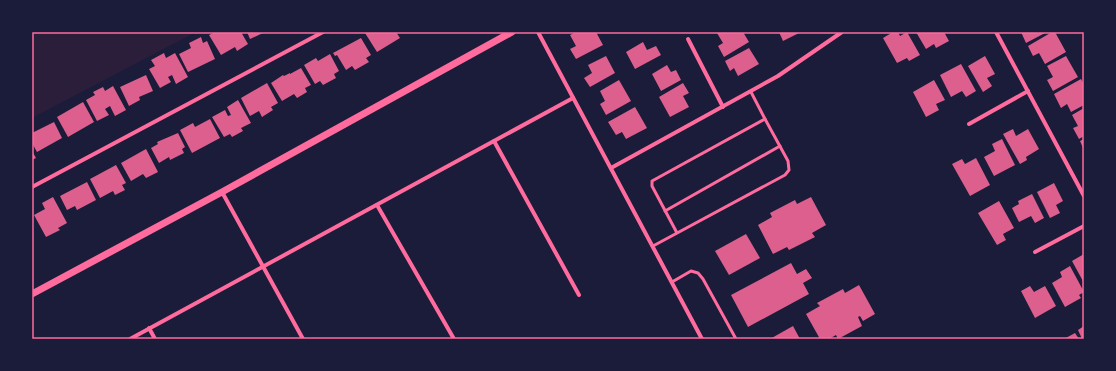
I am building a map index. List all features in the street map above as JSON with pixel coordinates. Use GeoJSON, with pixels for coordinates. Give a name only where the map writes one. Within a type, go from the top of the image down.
{"type":"FeatureCollection","features":[{"type":"Feature","properties":{"kind":"street"},"geometry":{"type":"LineString","coordinates":[[32,187],[323,32]]}},
{"type":"Feature","properties":{"kind":"street"},"geometry":{"type":"LineString","coordinates":[[32,294],[222,192],[512,32]]}},
{"type":"Feature","properties":{"kind":"street"},"geometry":{"type":"LineString","coordinates":[[538,32],[702,339]]}},
{"type":"Feature","properties":{"kind":"street"},"geometry":{"type":"LineString","coordinates":[[611,168],[751,92],[778,76],[841,32]]}},
{"type":"Feature","properties":{"kind":"street"},"geometry":{"type":"LineString","coordinates":[[996,32],[1084,196]]}},
{"type":"Feature","properties":{"kind":"street"},"geometry":{"type":"LineString","coordinates":[[688,39],[723,107]]}},
{"type":"Feature","properties":{"kind":"street"},"geometry":{"type":"LineString","coordinates":[[969,124],[1028,91]]}},
{"type":"Feature","properties":{"kind":"street"},"geometry":{"type":"LineString","coordinates":[[130,339],[572,98]]}},
{"type":"Feature","properties":{"kind":"street"},"geometry":{"type":"LineString","coordinates":[[494,141],[579,295]]}},
{"type":"Feature","properties":{"kind":"street"},"geometry":{"type":"LineString","coordinates":[[222,192],[303,339]]}},
{"type":"Feature","properties":{"kind":"street"},"geometry":{"type":"LineString","coordinates":[[377,205],[454,339]]}},
{"type":"Feature","properties":{"kind":"street"},"geometry":{"type":"LineString","coordinates":[[1035,252],[1084,226]]}},
{"type":"Feature","properties":{"kind":"street"},"geometry":{"type":"LineString","coordinates":[[149,328],[155,339]]}},
{"type":"Feature","properties":{"kind":"lane"},"geometry":{"type":"LineString","coordinates":[[653,246],[785,175],[789,170],[788,161],[751,92]]}},
{"type":"Feature","properties":{"kind":"lane"},"geometry":{"type":"LineString","coordinates":[[676,233],[652,186],[652,181],[765,119]]}},
{"type":"Feature","properties":{"kind":"lane"},"geometry":{"type":"LineString","coordinates":[[665,211],[780,146]]}},
{"type":"Feature","properties":{"kind":"lane"},"geometry":{"type":"LineString","coordinates":[[672,282],[691,271],[698,273],[703,279],[736,339]]}},
{"type":"Feature","properties":{"kind":"shaded area"},"geometry":{"type":"Polygon","coordinates":[[[32,32],[196,32],[32,118],[32,32]]]}},
{"type":"Feature","properties":{"kind":"building"},"geometry":{"type":"Polygon","coordinates":[[[215,32],[241,32],[248,44],[237,51],[235,47],[221,55],[209,35],[215,32]]]}},
{"type":"Feature","properties":{"kind":"building"},"geometry":{"type":"Polygon","coordinates":[[[247,32],[265,32],[250,39],[247,32]]]}},
{"type":"Feature","properties":{"kind":"building"},"geometry":{"type":"Polygon","coordinates":[[[396,32],[400,38],[377,52],[365,33],[396,32]]]}},
{"type":"Feature","properties":{"kind":"building"},"geometry":{"type":"Polygon","coordinates":[[[576,32],[596,32],[603,45],[576,59],[570,49],[576,46],[570,35],[576,32]]]}},
{"type":"Feature","properties":{"kind":"building"},"geometry":{"type":"Polygon","coordinates":[[[743,32],[749,42],[724,57],[718,46],[723,43],[717,33],[743,32]]]}},
{"type":"Feature","properties":{"kind":"building"},"geometry":{"type":"Polygon","coordinates":[[[779,32],[801,32],[783,41],[779,32]]]}},
{"type":"Feature","properties":{"kind":"building"},"geometry":{"type":"Polygon","coordinates":[[[893,32],[898,32],[900,36],[907,32],[920,55],[909,61],[907,58],[897,63],[883,38],[893,32]]]}},
{"type":"Feature","properties":{"kind":"building"},"geometry":{"type":"Polygon","coordinates":[[[916,32],[944,32],[949,41],[936,48],[934,44],[926,49],[916,32]]]}},
{"type":"Feature","properties":{"kind":"building"},"geometry":{"type":"Polygon","coordinates":[[[1021,32],[1047,32],[1026,43],[1021,32]]]}},
{"type":"Feature","properties":{"kind":"building"},"geometry":{"type":"Polygon","coordinates":[[[1052,32],[1055,32],[1066,52],[1045,64],[1039,53],[1033,56],[1028,46],[1052,32]]]}},
{"type":"Feature","properties":{"kind":"building"},"geometry":{"type":"Polygon","coordinates":[[[201,37],[203,43],[207,41],[215,59],[188,72],[179,54],[191,48],[189,43],[201,37]]]}},
{"type":"Feature","properties":{"kind":"building"},"geometry":{"type":"Polygon","coordinates":[[[361,38],[371,55],[366,58],[369,62],[355,70],[352,66],[346,70],[337,55],[335,56],[333,53],[361,38]]]}},
{"type":"Feature","properties":{"kind":"building"},"geometry":{"type":"Polygon","coordinates":[[[643,42],[647,50],[656,46],[661,55],[635,69],[626,52],[643,42]]]}},
{"type":"Feature","properties":{"kind":"building"},"geometry":{"type":"Polygon","coordinates":[[[749,48],[759,64],[738,76],[734,68],[730,71],[725,61],[749,48]]]}},
{"type":"Feature","properties":{"kind":"building"},"geometry":{"type":"Polygon","coordinates":[[[164,53],[166,58],[175,53],[188,77],[176,84],[172,75],[168,77],[171,82],[160,88],[149,69],[155,66],[151,60],[164,53]]]}},
{"type":"Feature","properties":{"kind":"building"},"geometry":{"type":"Polygon","coordinates":[[[330,54],[339,71],[334,74],[336,78],[323,85],[320,81],[315,84],[304,65],[316,58],[318,61],[330,54]]]}},
{"type":"Feature","properties":{"kind":"building"},"geometry":{"type":"Polygon","coordinates":[[[606,56],[615,73],[590,87],[584,78],[592,73],[588,65],[606,56]]]}},
{"type":"Feature","properties":{"kind":"building"},"geometry":{"type":"Polygon","coordinates":[[[985,56],[995,74],[987,78],[992,86],[983,92],[968,66],[985,56]]]}},
{"type":"Feature","properties":{"kind":"building"},"geometry":{"type":"Polygon","coordinates":[[[1066,56],[1078,77],[1053,91],[1047,80],[1053,77],[1047,66],[1066,56]]]}},
{"type":"Feature","properties":{"kind":"building"},"geometry":{"type":"Polygon","coordinates":[[[961,64],[976,91],[966,97],[962,91],[951,97],[940,75],[961,64]]]}},
{"type":"Feature","properties":{"kind":"building"},"geometry":{"type":"Polygon","coordinates":[[[667,65],[671,72],[676,70],[681,80],[661,91],[652,74],[667,65]]]}},
{"type":"Feature","properties":{"kind":"building"},"geometry":{"type":"Polygon","coordinates":[[[301,68],[311,85],[305,88],[307,92],[297,98],[294,94],[282,101],[271,83],[283,75],[290,74],[301,68]]]}},
{"type":"Feature","properties":{"kind":"building"},"geometry":{"type":"Polygon","coordinates":[[[146,75],[153,91],[139,97],[140,100],[129,106],[120,87],[146,75]]]}},
{"type":"Feature","properties":{"kind":"building"},"geometry":{"type":"Polygon","coordinates":[[[1081,79],[1084,85],[1084,105],[1071,112],[1067,104],[1061,108],[1054,94],[1081,79]]]}},
{"type":"Feature","properties":{"kind":"building"},"geometry":{"type":"Polygon","coordinates":[[[619,80],[631,101],[606,115],[600,104],[605,101],[600,91],[619,80]]]}},
{"type":"Feature","properties":{"kind":"building"},"geometry":{"type":"Polygon","coordinates":[[[934,80],[945,100],[936,104],[939,110],[926,117],[913,92],[934,80]]]}},
{"type":"Feature","properties":{"kind":"building"},"geometry":{"type":"Polygon","coordinates":[[[267,83],[278,103],[271,107],[273,110],[262,117],[259,111],[250,116],[241,98],[267,83]]]}},
{"type":"Feature","properties":{"kind":"building"},"geometry":{"type":"Polygon","coordinates":[[[683,83],[689,93],[683,96],[689,107],[670,117],[659,97],[683,83]]]}},
{"type":"Feature","properties":{"kind":"building"},"geometry":{"type":"Polygon","coordinates":[[[113,86],[126,110],[115,116],[110,106],[105,109],[109,115],[97,121],[86,100],[95,95],[93,92],[103,87],[105,91],[113,86]]]}},
{"type":"Feature","properties":{"kind":"building"},"geometry":{"type":"Polygon","coordinates":[[[238,100],[251,123],[241,128],[243,131],[232,137],[230,134],[224,137],[212,117],[225,110],[228,116],[231,115],[227,107],[238,100]]]}},
{"type":"Feature","properties":{"kind":"building"},"geometry":{"type":"Polygon","coordinates":[[[83,102],[94,122],[68,137],[57,117],[83,102]]]}},
{"type":"Feature","properties":{"kind":"building"},"geometry":{"type":"Polygon","coordinates":[[[635,107],[647,128],[626,139],[622,132],[616,135],[608,122],[635,107]]]}},
{"type":"Feature","properties":{"kind":"building"},"geometry":{"type":"Polygon","coordinates":[[[1084,108],[1084,136],[1079,139],[1073,128],[1078,126],[1072,115],[1084,108]]]}},
{"type":"Feature","properties":{"kind":"building"},"geometry":{"type":"Polygon","coordinates":[[[210,119],[220,138],[192,153],[180,130],[193,123],[195,127],[210,119]]]}},
{"type":"Feature","properties":{"kind":"building"},"geometry":{"type":"Polygon","coordinates":[[[54,122],[62,138],[37,152],[32,143],[32,133],[54,122]]]}},
{"type":"Feature","properties":{"kind":"building"},"geometry":{"type":"Polygon","coordinates":[[[1013,129],[1016,136],[1028,129],[1039,149],[1026,157],[1027,160],[1020,164],[1003,134],[1013,129]]]}},
{"type":"Feature","properties":{"kind":"building"},"geometry":{"type":"Polygon","coordinates":[[[178,133],[185,147],[182,149],[184,153],[170,160],[169,157],[159,163],[151,148],[158,144],[157,142],[178,133]]]}},
{"type":"Feature","properties":{"kind":"building"},"geometry":{"type":"Polygon","coordinates":[[[1002,139],[1015,165],[994,176],[984,157],[995,151],[992,144],[1002,139]]]}},
{"type":"Feature","properties":{"kind":"building"},"geometry":{"type":"Polygon","coordinates":[[[1084,139],[1084,150],[1080,141],[1084,139]]]}},
{"type":"Feature","properties":{"kind":"building"},"geometry":{"type":"Polygon","coordinates":[[[146,149],[158,172],[146,178],[143,174],[131,181],[121,163],[146,149]]]}},
{"type":"Feature","properties":{"kind":"building"},"geometry":{"type":"Polygon","coordinates":[[[32,151],[36,158],[32,160],[32,151]]]}},
{"type":"Feature","properties":{"kind":"building"},"geometry":{"type":"Polygon","coordinates":[[[976,158],[990,185],[970,196],[952,164],[962,159],[965,164],[976,158]]]}},
{"type":"Feature","properties":{"kind":"building"},"geometry":{"type":"Polygon","coordinates":[[[116,165],[126,183],[122,185],[125,190],[115,195],[113,191],[100,198],[90,179],[116,165]]]}},
{"type":"Feature","properties":{"kind":"building"},"geometry":{"type":"Polygon","coordinates":[[[87,182],[96,200],[77,210],[75,206],[67,210],[60,196],[87,182]]]}},
{"type":"Feature","properties":{"kind":"building"},"geometry":{"type":"Polygon","coordinates":[[[1054,183],[1063,201],[1056,205],[1060,213],[1050,218],[1037,192],[1054,183]]]}},
{"type":"Feature","properties":{"kind":"building"},"geometry":{"type":"Polygon","coordinates":[[[1032,194],[1044,218],[1035,223],[1031,216],[1019,222],[1012,208],[1019,204],[1018,201],[1032,194]]]}},
{"type":"Feature","properties":{"kind":"building"},"geometry":{"type":"Polygon","coordinates":[[[53,197],[67,223],[58,228],[60,230],[46,237],[34,215],[45,209],[42,203],[53,197]]]}},
{"type":"Feature","properties":{"kind":"building"},"geometry":{"type":"Polygon","coordinates":[[[811,197],[826,225],[812,233],[815,237],[789,250],[787,247],[773,254],[758,225],[772,217],[770,213],[795,200],[797,204],[811,197]]]}},
{"type":"Feature","properties":{"kind":"building"},"geometry":{"type":"Polygon","coordinates":[[[999,201],[1014,228],[1003,234],[1006,240],[997,245],[978,213],[999,201]]]}},
{"type":"Feature","properties":{"kind":"building"},"geometry":{"type":"Polygon","coordinates":[[[746,234],[760,258],[729,275],[715,251],[746,234]]]}},
{"type":"Feature","properties":{"kind":"building"},"geometry":{"type":"Polygon","coordinates":[[[1084,254],[1084,283],[1072,261],[1084,254]]]}},
{"type":"Feature","properties":{"kind":"building"},"geometry":{"type":"Polygon","coordinates":[[[791,263],[797,274],[806,269],[812,278],[803,283],[809,294],[748,327],[731,295],[791,263]]]}},
{"type":"Feature","properties":{"kind":"building"},"geometry":{"type":"Polygon","coordinates":[[[1070,266],[1084,292],[1079,295],[1081,298],[1065,307],[1052,283],[1062,277],[1060,272],[1070,266]]]}},
{"type":"Feature","properties":{"kind":"building"},"geometry":{"type":"Polygon","coordinates":[[[859,285],[875,314],[863,321],[860,316],[858,317],[862,326],[838,339],[836,335],[829,339],[820,339],[806,314],[820,306],[817,303],[843,289],[845,293],[859,285]]]}},
{"type":"Feature","properties":{"kind":"building"},"geometry":{"type":"Polygon","coordinates":[[[1030,286],[1034,292],[1045,286],[1056,306],[1035,318],[1021,291],[1030,286]]]}},
{"type":"Feature","properties":{"kind":"building"},"geometry":{"type":"Polygon","coordinates":[[[793,326],[800,339],[770,339],[793,326]]]}},
{"type":"Feature","properties":{"kind":"building"},"geometry":{"type":"Polygon","coordinates":[[[1084,326],[1084,339],[1082,339],[1078,330],[1084,326]]]}},
{"type":"Feature","properties":{"kind":"building"},"geometry":{"type":"Polygon","coordinates":[[[1075,333],[1079,339],[1064,339],[1075,333]]]}}]}
